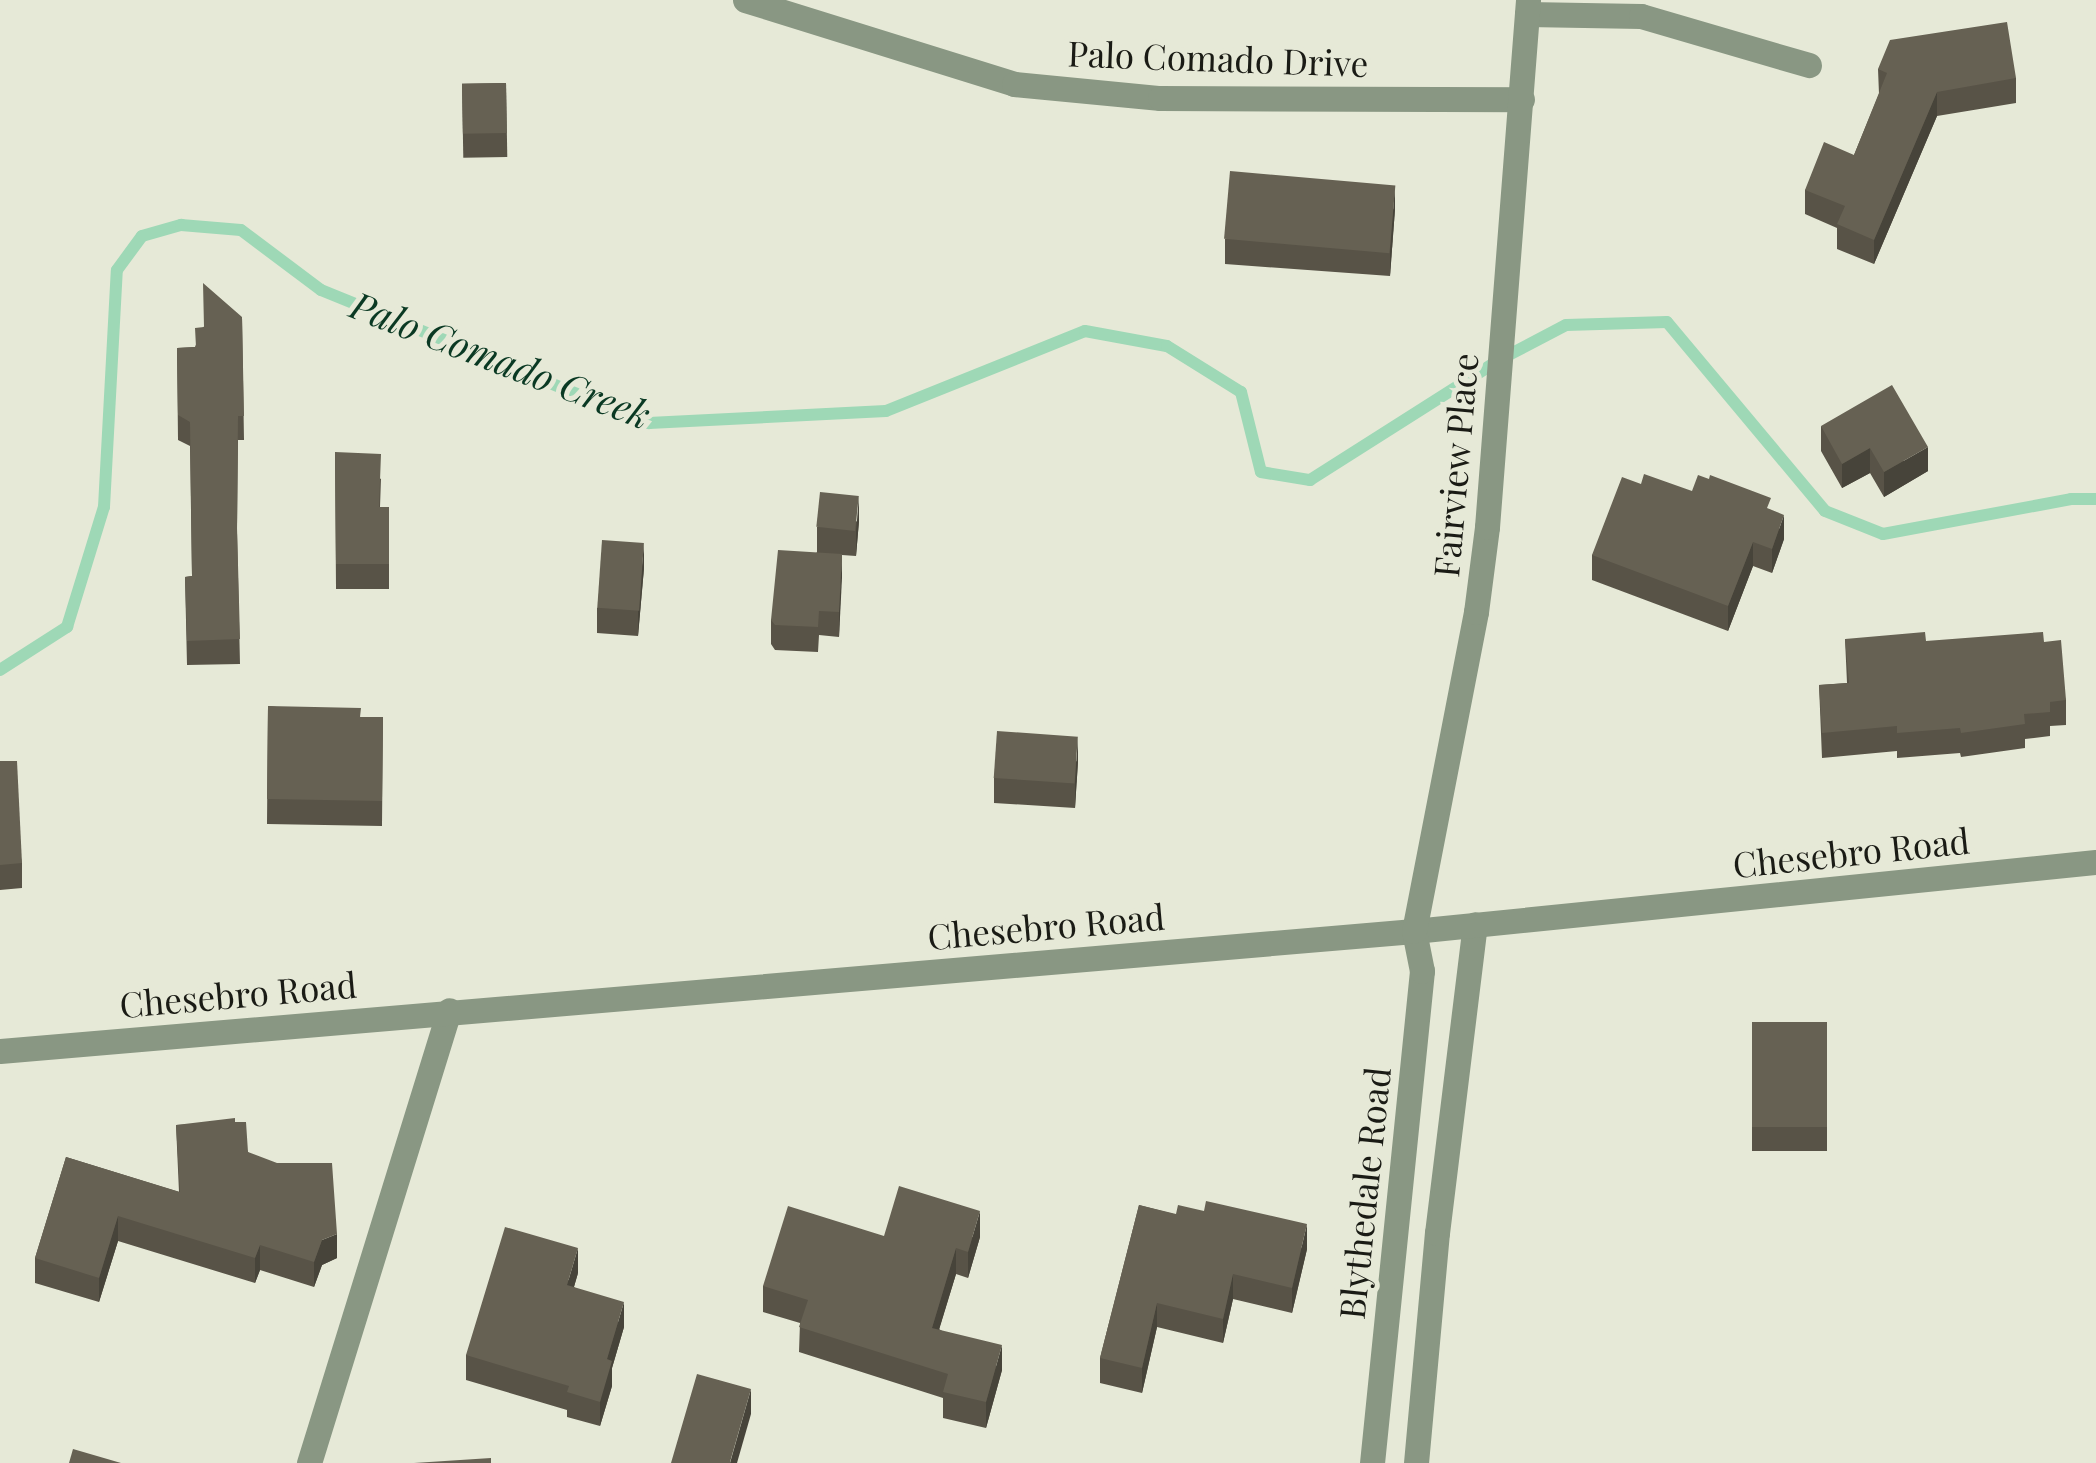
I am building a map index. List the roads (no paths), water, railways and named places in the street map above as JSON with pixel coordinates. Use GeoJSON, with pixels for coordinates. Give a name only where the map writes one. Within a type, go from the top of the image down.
{"type":"FeatureCollection","features":[{"type":"Feature","properties":{"kind":"street","name":"Palo Comado Drive"},"geometry":{"type":"LineString","coordinates":[[745,0],[1014,84],[1160,98],[1522,99]]}},
{"type":"Feature","properties":{"kind":"street","name":"Fairview Place"},"geometry":{"type":"LineString","coordinates":[[1414,931],[1476,612],[1528,7]]}},
{"type":"Feature","properties":{"kind":"street"},"geometry":{"type":"LineString","coordinates":[[1528,7],[1641,16],[1732,39],[1808,65]]}},
{"type":"Feature","properties":{"kind":"street","name":"Chesebro Road"},"geometry":{"type":"LineString","coordinates":[[0,1050],[1414,931],[2096,862]]}},
{"type":"Feature","properties":{"kind":"street"},"geometry":{"type":"LineString","coordinates":[[1416,1463],[1438,1233],[1475,924]]}},
{"type":"Feature","properties":{"kind":"street","name":"Blythedale Road"},"geometry":{"type":"LineString","coordinates":[[1372,1463],[1422,972],[1414,931]]}},
{"type":"Feature","properties":{"kind":"street"},"geometry":{"type":"LineString","coordinates":[[309,1463],[449,1010]]}},
{"type":"Feature","properties":{"kind":"waterway","name":"Palo Comado Creek"},"geometry":{"type":"LineString","coordinates":[[0,670],[67,627],[104,507],[117,270],[142,236],[181,225],[241,230],[321,290],[649,423],[886,411],[1085,331],[1167,346],[1241,392],[1261,472],[1310,480],[1501,359],[1566,325],[1667,322],[1825,511],[1883,534],[2071,499],[2096,499]]}}]}
